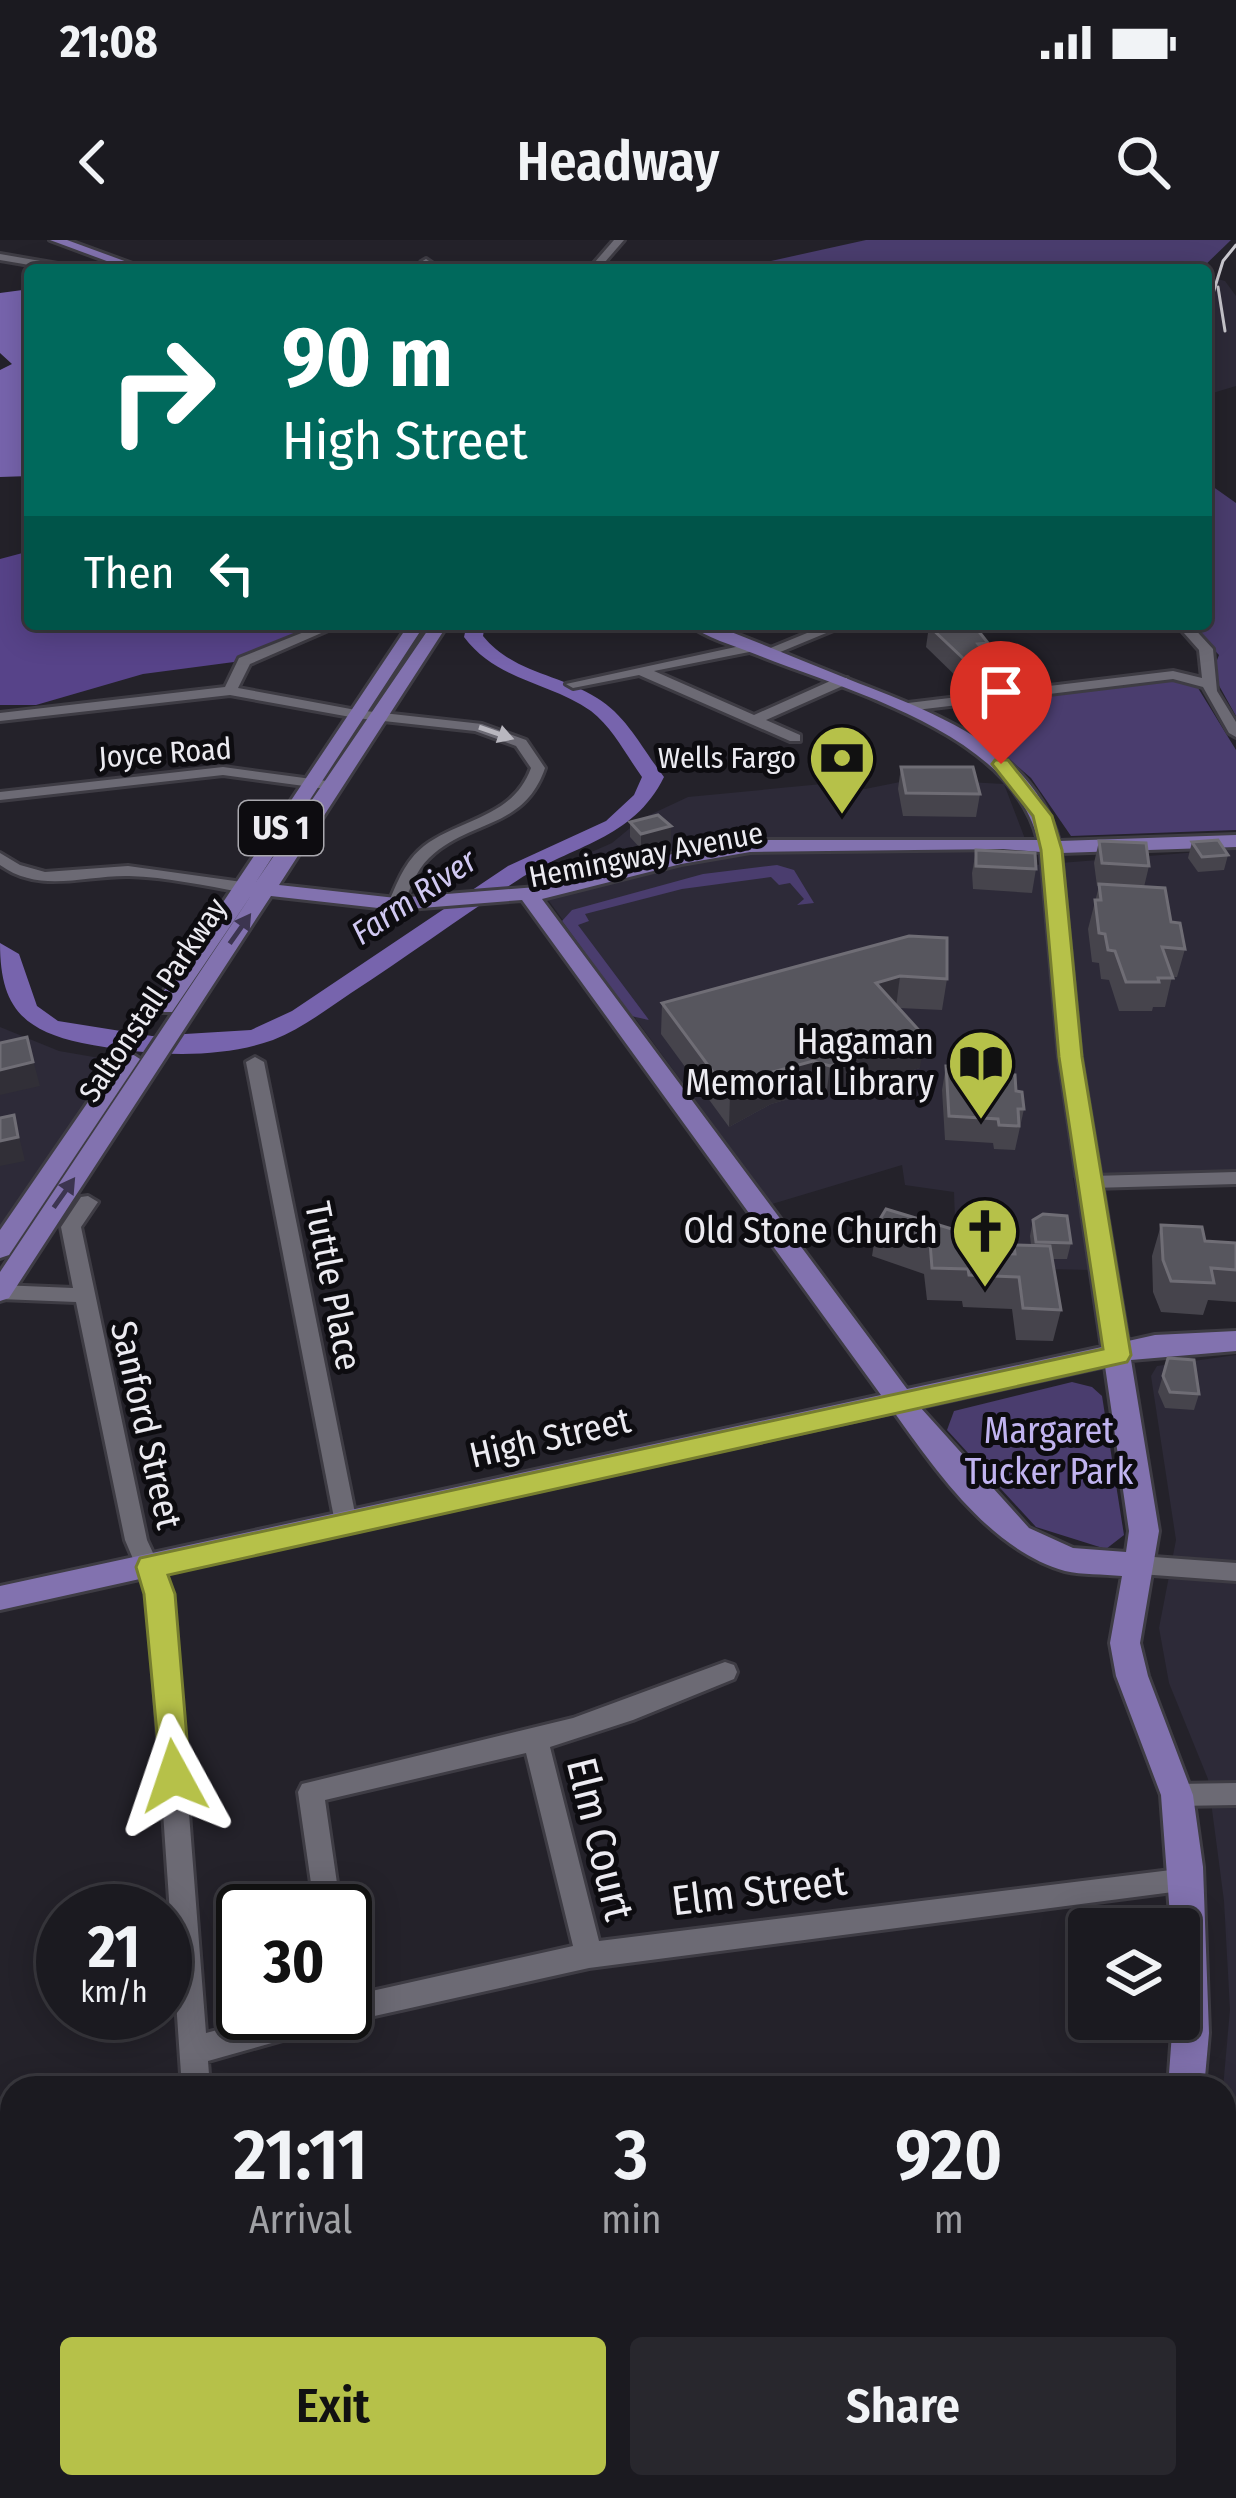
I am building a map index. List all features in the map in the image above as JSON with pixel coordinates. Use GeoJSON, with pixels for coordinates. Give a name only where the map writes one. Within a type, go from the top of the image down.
{"type":"FeatureCollection","features":[{"type":"Feature","properties":{"kind":"main road"},"geometry":{"type":"LineString","coordinates":[[56,240],[126,264]]}},
{"type":"Feature","properties":{"kind":"main road","name":"Saltonstall Parkway"},"geometry":{"type":"LineString","coordinates":[[0,1292],[242,887],[413,630]]}},
{"type":"Feature","properties":{"kind":"main road","name":"Saltonstall Parkway"},"geometry":{"type":"LineString","coordinates":[[0,1249],[268,890],[436,630]]}},
{"type":"Feature","properties":{"kind":"main road"},"geometry":{"type":"LineString","coordinates":[[711,630],[949,727],[1001,764],[1034,802],[1052,850],[1070,1057],[1144,1531],[1125,1643],[1177,1795],[1187,1880],[1192,2033],[1187,2076]]}},
{"type":"Feature","properties":{"kind":"main road","name":"Hemingway Avenue"},"geometry":{"type":"LineString","coordinates":[[242,887],[396,904],[461,906],[533,902],[805,851],[1002,857],[1228,841]]}},
{"type":"Feature","properties":{"kind":"main road"},"geometry":{"type":"LineString","coordinates":[[533,902],[902,1405],[1019,1536],[1069,1560],[1140,1565]]}},
{"type":"Feature","properties":{"kind":"main road","name":"High Street"},"geometry":{"type":"LineString","coordinates":[[0,1598],[902,1405],[1155,1345],[1236,1341]]}},
{"type":"Feature","properties":{"kind":"street"},"geometry":{"type":"LineString","coordinates":[[598,264],[619,240]]}},
{"type":"Feature","properties":{"kind":"street"},"geometry":{"type":"LineString","coordinates":[[0,257],[40,264]]}},
{"type":"Feature","properties":{"kind":"street"},"geometry":{"type":"LineString","coordinates":[[230,691],[244,661],[320,630]]}},
{"type":"Feature","properties":{"kind":"street"},"geometry":{"type":"LineString","coordinates":[[573,684],[761,650],[823,630]]}},
{"type":"Feature","properties":{"kind":"street"},"geometry":{"type":"LineString","coordinates":[[1189,630],[1206,649],[1207,677],[1236,733]]}},
{"type":"Feature","properties":{"kind":"street"},"geometry":{"type":"LineString","coordinates":[[642,671],[795,738]]}},
{"type":"Feature","properties":{"kind":"street"},"geometry":{"type":"LineString","coordinates":[[908,707],[1183,675],[1207,677]]}},
{"type":"Feature","properties":{"kind":"street"},"geometry":{"type":"LineString","coordinates":[[754,720],[842,681]]}},
{"type":"Feature","properties":{"kind":"street"},"geometry":{"type":"LineString","coordinates":[[0,717],[230,691],[356,715],[503,734],[521,743],[538,768],[535,785],[513,807],[431,848],[411,869],[396,904]]}},
{"type":"Feature","properties":{"kind":"street"},"geometry":{"type":"LineString","coordinates":[[945,700],[949,727]]}},
{"type":"Feature","properties":{"kind":"street","name":"Joyce Road"},"geometry":{"type":"LineString","coordinates":[[0,796],[223,771],[334,786]]}},
{"type":"Feature","properties":{"kind":"street"},"geometry":{"type":"LineString","coordinates":[[0,858],[22,873],[43,877],[130,871],[242,887]]}},
{"type":"Feature","properties":{"kind":"street","name":"Tuttle Place"},"geometry":{"type":"LineString","coordinates":[[255,1062],[346,1523]]}},
{"type":"Feature","properties":{"kind":"street"},"geometry":{"type":"LineString","coordinates":[[1092,1182],[1236,1178]]}},
{"type":"Feature","properties":{"kind":"street","name":"Sanford Street"},"geometry":{"type":"LineString","coordinates":[[88,1202],[71,1227],[136,1540],[160,1594],[196,2076]]}},
{"type":"Feature","properties":{"kind":"street","name":"Sanford Street"},"geometry":{"type":"LineString","coordinates":[[0,1292],[84,1295]]}},
{"type":"Feature","properties":{"kind":"street"},"geometry":{"type":"LineString","coordinates":[[1140,1565],[1236,1572]]}},
{"type":"Feature","properties":{"kind":"street","name":"Elm Court"},"geometry":{"type":"LineString","coordinates":[[324,1884],[311,1792],[536,1742],[663,1701],[725,1672]]}},
{"type":"Feature","properties":{"kind":"street","name":"Elm Court"},"geometry":{"type":"LineString","coordinates":[[536,1742],[589,1955]]}},
{"type":"Feature","properties":{"kind":"street"},"geometry":{"type":"LineString","coordinates":[[1177,1795],[1236,1794]]}},
{"type":"Feature","properties":{"kind":"street","name":"Elm Street"},"geometry":{"type":"LineString","coordinates":[[372,2004],[589,1955],[1187,1880]]}},
{"type":"Feature","properties":{"kind":"street"},"geometry":{"type":"LineString","coordinates":[[196,2050],[233,2040]]}},
{"type":"Feature","properties":{"kind":"shaded area"},"geometry":{"type":"Polygon","coordinates":[[[1214,278],[1225,281],[1236,296],[1236,386],[1212,393],[1214,278]]]}},
{"type":"Feature","properties":{"kind":"shaded area"},"geometry":{"type":"Polygon","coordinates":[[[24,290],[24,476],[0,477],[0,370],[12,364],[0,353],[0,293],[24,290]]]}},
{"type":"Feature","properties":{"kind":"shaded area"},"geometry":{"type":"Polygon","coordinates":[[[24,553],[24,630],[308,630],[234,662],[143,674],[36,705],[0,705],[0,559],[24,553]]]}},
{"type":"Feature","properties":{"kind":"shaded area"},"geometry":{"type":"Polygon","coordinates":[[[915,779],[1004,784],[1035,865],[1236,849],[1236,1172],[1073,1178],[1090,1270],[1011,1268],[956,1249],[954,1192],[905,1185],[902,1165],[772,1204],[532,878],[612,843],[641,819],[688,797],[843,782],[865,789],[915,779]]]}},
{"type":"Feature","properties":{"kind":"shaded area"},"geometry":{"type":"Polygon","coordinates":[[[0,1027],[59,1051],[117,1061],[0,1232],[0,1027]]]}},
{"type":"Feature","properties":{"kind":"shaded area"},"geometry":{"type":"Polygon","coordinates":[[[1236,1355],[1236,2076],[1224,2076],[1230,2010],[1224,1901],[1208,1779],[1169,1683],[1159,1628],[1176,1540],[1151,1376],[1157,1366],[1236,1355]]]}},
{"type":"Feature","properties":{"kind":"green space"},"geometry":{"type":"Polygon","coordinates":[[[866,240],[1231,240],[1206,264],[757,264],[866,240]]]}},
{"type":"Feature","properties":{"kind":"green space"},"geometry":{"type":"Polygon","coordinates":[[[1212,486],[1236,503],[1236,716],[1212,673],[1219,655],[1195,630],[1212,630],[1212,486]]]}},
{"type":"Feature","properties":{"kind":"green space"},"geometry":{"type":"Polygon","coordinates":[[[1168,679],[1198,688],[1236,750],[1236,830],[1071,836],[1031,778],[953,710],[958,703],[1168,679]]]}},
{"type":"Feature","properties":{"kind":"green space"},"geometry":{"type":"Polygon","coordinates":[[[777,865],[794,870],[814,903],[797,905],[804,899],[790,883],[779,885],[771,877],[682,889],[585,914],[589,921],[578,925],[649,1020],[631,1016],[562,921],[572,910],[703,874],[777,865]]]}},
{"type":"Feature","properties":{"kind":"green space","name":"Margaret Tucker Park"},"geometry":{"type":"Polygon","coordinates":[[[1072,1382],[1092,1387],[1102,1396],[1124,1535],[1106,1549],[1036,1527],[947,1430],[954,1411],[1072,1382]]]}},
{"type":"Feature","properties":{"kind":"building"},"geometry":{"type":"Polygon","coordinates":[[[933,630],[978,630],[988,643],[978,644],[991,660],[967,662],[933,630]]]}},
{"type":"Feature","properties":{"kind":"building"},"geometry":{"type":"Polygon","coordinates":[[[901,767],[973,767],[980,794],[906,793],[901,767]]]}},
{"type":"Feature","properties":{"kind":"building"},"geometry":{"type":"Polygon","coordinates":[[[658,815],[671,826],[641,834],[630,822],[658,815]]]}},
{"type":"Feature","properties":{"kind":"building"},"geometry":{"type":"Polygon","coordinates":[[[1218,840],[1228,855],[1202,857],[1192,842],[1218,840]]]}},
{"type":"Feature","properties":{"kind":"building"},"geometry":{"type":"Polygon","coordinates":[[[1099,841],[1146,843],[1149,866],[1102,863],[1099,841]]]}},
{"type":"Feature","properties":{"kind":"building"},"geometry":{"type":"Polygon","coordinates":[[[976,850],[1035,853],[1036,869],[976,866],[976,850]]]}},
{"type":"Feature","properties":{"kind":"building"},"geometry":{"type":"Polygon","coordinates":[[[1099,884],[1165,888],[1171,922],[1180,923],[1185,949],[1162,947],[1173,978],[1126,982],[1115,951],[1108,950],[1105,934],[1099,933],[1095,900],[1101,900],[1099,884]]]}},
{"type":"Feature","properties":{"kind":"building"},"geometry":{"type":"Polygon","coordinates":[[[909,936],[947,938],[947,979],[900,976],[876,983],[925,1037],[830,1066],[813,1061],[773,1072],[730,1095],[662,1003],[909,936]]]}},
{"type":"Feature","properties":{"kind":"building"},"geometry":{"type":"Polygon","coordinates":[[[27,1037],[33,1062],[0,1070],[0,1043],[27,1037]]]}},
{"type":"Feature","properties":{"kind":"building"},"geometry":{"type":"Polygon","coordinates":[[[946,1066],[966,1067],[967,1081],[995,1083],[994,1074],[1015,1075],[1024,1109],[1018,1109],[1019,1126],[999,1125],[998,1119],[949,1116],[946,1066]]]}},
{"type":"Feature","properties":{"kind":"building"},"geometry":{"type":"Polygon","coordinates":[[[14,1115],[18,1137],[0,1141],[0,1118],[14,1115]]]}},
{"type":"Feature","properties":{"kind":"building"},"geometry":{"type":"Polygon","coordinates":[[[886,1209],[975,1236],[978,1253],[1015,1254],[1014,1245],[1050,1246],[1061,1310],[1023,1308],[1019,1277],[932,1268],[930,1242],[877,1224],[886,1209]]]}},
{"type":"Feature","properties":{"kind":"building"},"geometry":{"type":"Polygon","coordinates":[[[1043,1214],[1067,1216],[1071,1243],[1036,1242],[1033,1220],[1043,1214]]]}},
{"type":"Feature","properties":{"kind":"building"},"geometry":{"type":"Polygon","coordinates":[[[1161,1225],[1202,1227],[1205,1241],[1236,1243],[1236,1270],[1211,1268],[1214,1283],[1171,1281],[1163,1260],[1161,1225]]]}},
{"type":"Feature","properties":{"kind":"building"},"geometry":{"type":"Polygon","coordinates":[[[1168,1358],[1194,1360],[1199,1394],[1170,1392],[1163,1376],[1168,1358]]]}},
{"type":"Feature","properties":{"kind":"waterway","name":"Farm River"},"geometry":{"type":"LineString","coordinates":[[0,950],[16,968],[26,1008],[49,1026],[94,1038],[152,1044],[256,1037],[301,1016],[516,871],[595,835],[630,813],[653,777],[616,724],[586,699],[500,663],[473,637],[475,630]]}},
{"type":"Feature","properties":{"kind":"tram line"},"geometry":{"type":"LineString","coordinates":[[1212,297],[1223,261],[1236,245]]}},
{"type":"Feature","properties":{"kind":"tram line"},"geometry":{"type":"LineString","coordinates":[[1218,287],[1225,331]]}},
{"type":"Feature","properties":{"kind":"place","name":"Wells Fargo"},"geometry":{"type":"Point","coordinates":[842,817]}},
{"type":"Feature","properties":{"kind":"place","name":"Hagaman Memorial Library"},"geometry":{"type":"Point","coordinates":[981,1122]}},
{"type":"Feature","properties":{"kind":"place","name":"Old Stone Church"},"geometry":{"type":"Point","coordinates":[985,1290]}},
{"type":"Feature","properties":{"kind":"route"},"geometry":{"type":"LineString","coordinates":[[174,1776],[160,1594],[151,1567],[1118,1355],[1070,1057],[1052,850],[1034,802],[1001,764]]}}]}
